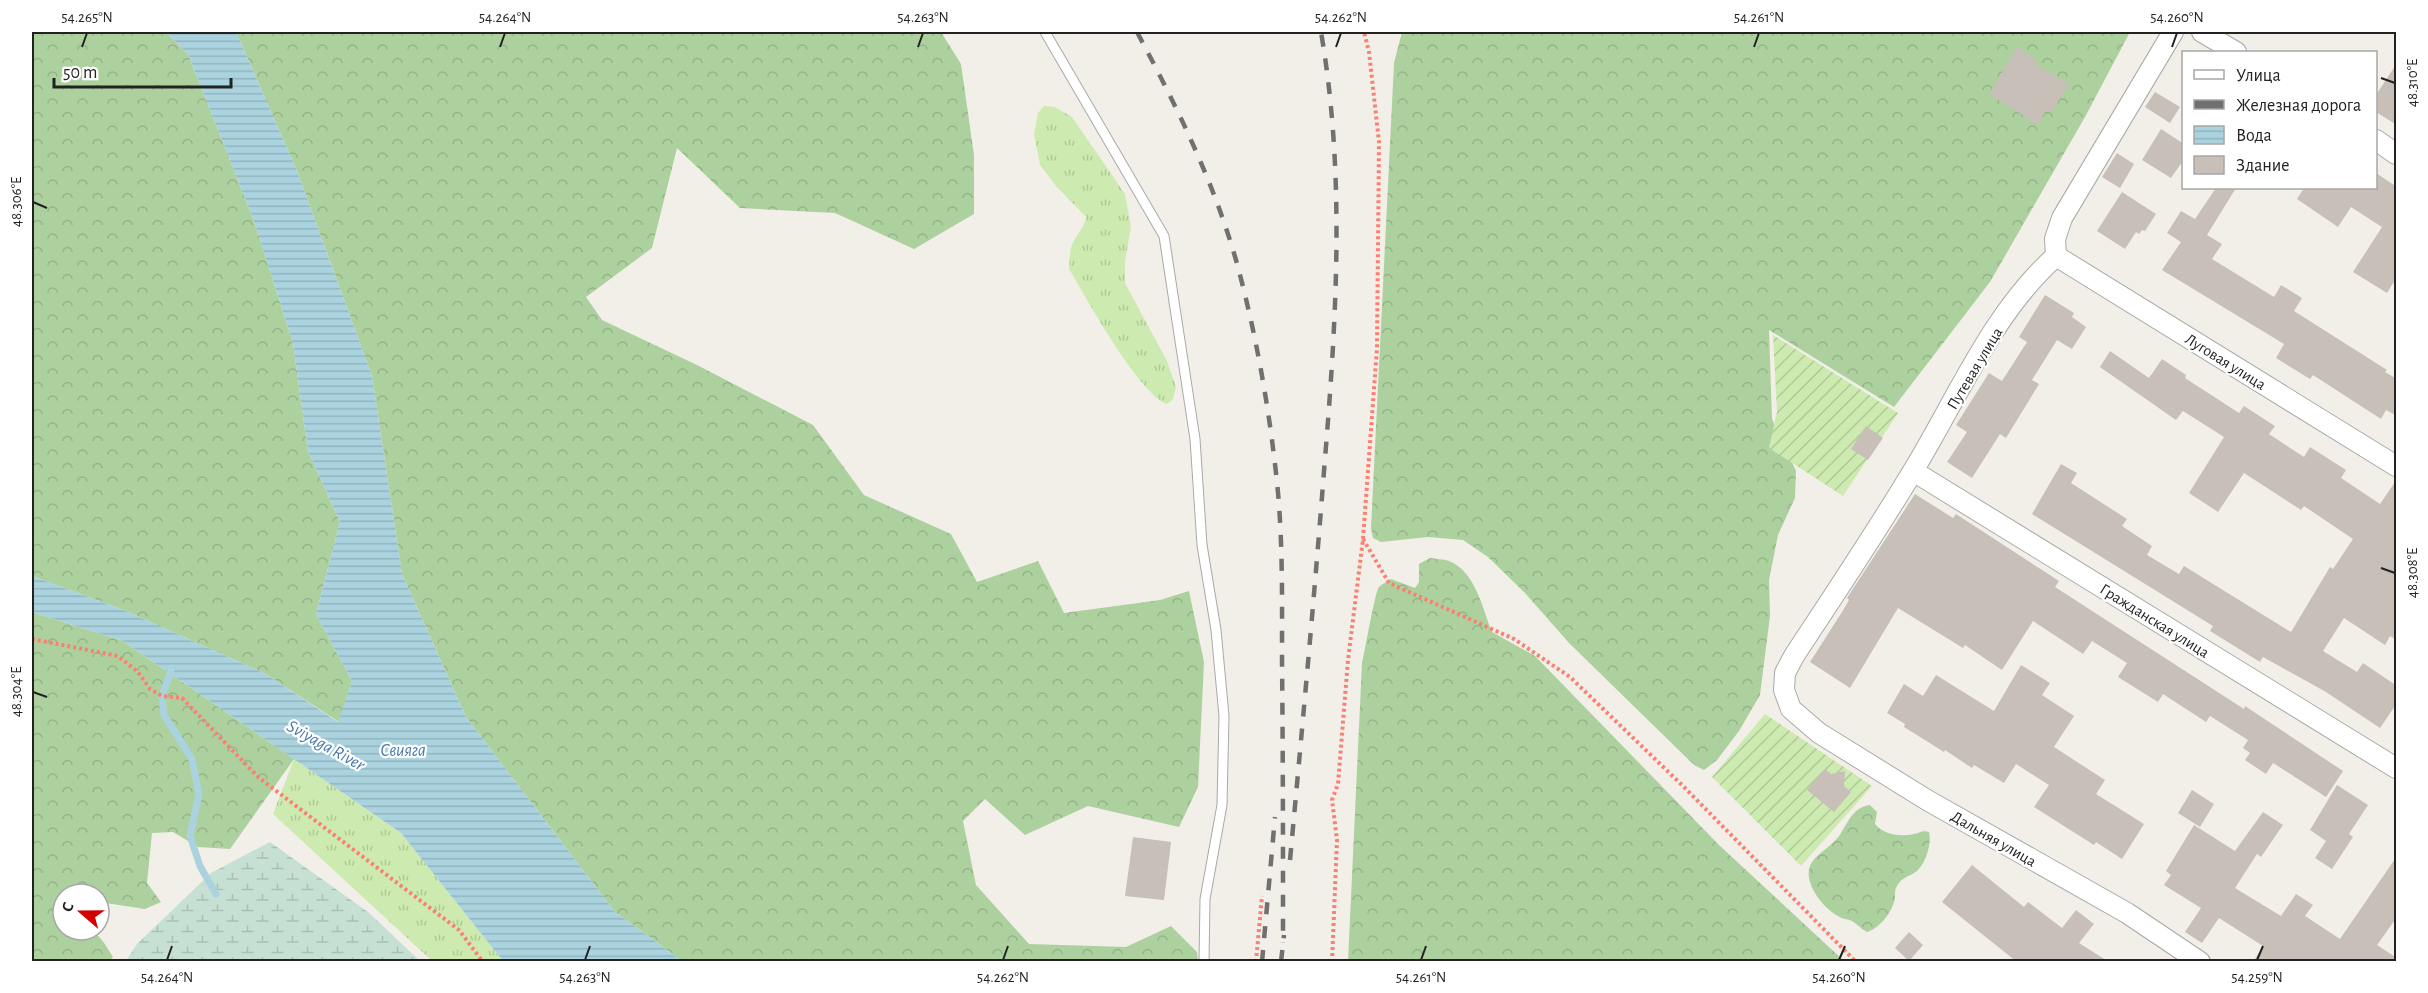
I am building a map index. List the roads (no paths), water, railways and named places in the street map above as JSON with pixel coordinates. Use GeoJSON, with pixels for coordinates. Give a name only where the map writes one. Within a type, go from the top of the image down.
{"type":"FeatureCollection","features":[{"type":"Feature","properties":{"kind":"street"},"geometry":{"type":"LineString","coordinates":[[2056,256],[2055,239],[2061,218],[2173,32]]}},
{"type":"Feature","properties":{"kind":"street"},"geometry":{"type":"LineString","coordinates":[[2202,32],[2234,51]]}},
{"type":"Feature","properties":{"kind":"street"},"geometry":{"type":"LineString","coordinates":[[2377,142],[2397,154]]}},
{"type":"Feature","properties":{"kind":"street","name":"Луговая улица"},"geometry":{"type":"LineString","coordinates":[[2056,256],[2397,466]]}},
{"type":"Feature","properties":{"kind":"street","name":"Путевая улица"},"geometry":{"type":"LineString","coordinates":[[1791,710],[1784,690],[1785,673],[1913,471],[1978,357],[2013,303],[2040,270],[2056,256]]}},
{"type":"Feature","properties":{"kind":"street","name":"Гражданская улица"},"geometry":{"type":"LineString","coordinates":[[1913,471],[2397,768]]}},
{"type":"Feature","properties":{"kind":"street","name":"Дальняя улица"},"geometry":{"type":"LineString","coordinates":[[1791,710],[1819,733],[1926,800],[2127,913],[2200,962]]}},
{"type":"Feature","properties":{"kind":"lane"},"geometry":{"type":"LineString","coordinates":[[1046,32],[1164,236],[1195,439],[1202,545],[1216,630],[1224,716],[1222,805],[1205,899],[1204,962]]}},
{"type":"Feature","properties":{"kind":"water","name":"Свияга"},"geometry":{"type":"Polygon","coordinates":[[[166,32],[236,32],[297,171],[372,376],[402,574],[466,717],[615,912],[682,961],[503,961],[401,833],[123,641],[32,612],[32,576],[126,611],[264,673],[338,722],[352,681],[316,614],[340,522],[308,451],[293,343],[254,221],[188,54],[166,32]]]}},
{"type":"Feature","properties":{"kind":"waterway"},"geometry":{"type":"LineString","coordinates":[[172,668],[162,696],[164,715],[192,759],[199,794],[190,836],[200,866],[216,894]]}},
{"type":"Feature","properties":{"kind":"railway"},"geometry":{"type":"LineString","coordinates":[[1137,32],[1192,143],[1227,230],[1250,315],[1266,398],[1277,482],[1281,549],[1283,943]]}},
{"type":"Feature","properties":{"kind":"railway"},"geometry":{"type":"LineString","coordinates":[[1290,860],[1320,520],[1335,306],[1334,141],[1321,32]]}},
{"type":"Feature","properties":{"kind":"railway"},"geometry":{"type":"LineString","coordinates":[[1262,962],[1275,817]]}},
{"type":"Feature","properties":{"kind":"railway"},"geometry":{"type":"LineString","coordinates":[[1281,962],[1284,935]]}},
{"type":"Feature","properties":{"kind":"water label","name":"Sviyaga River"},"geometry":{"type":"Point","coordinates":[326,745]}}]}
